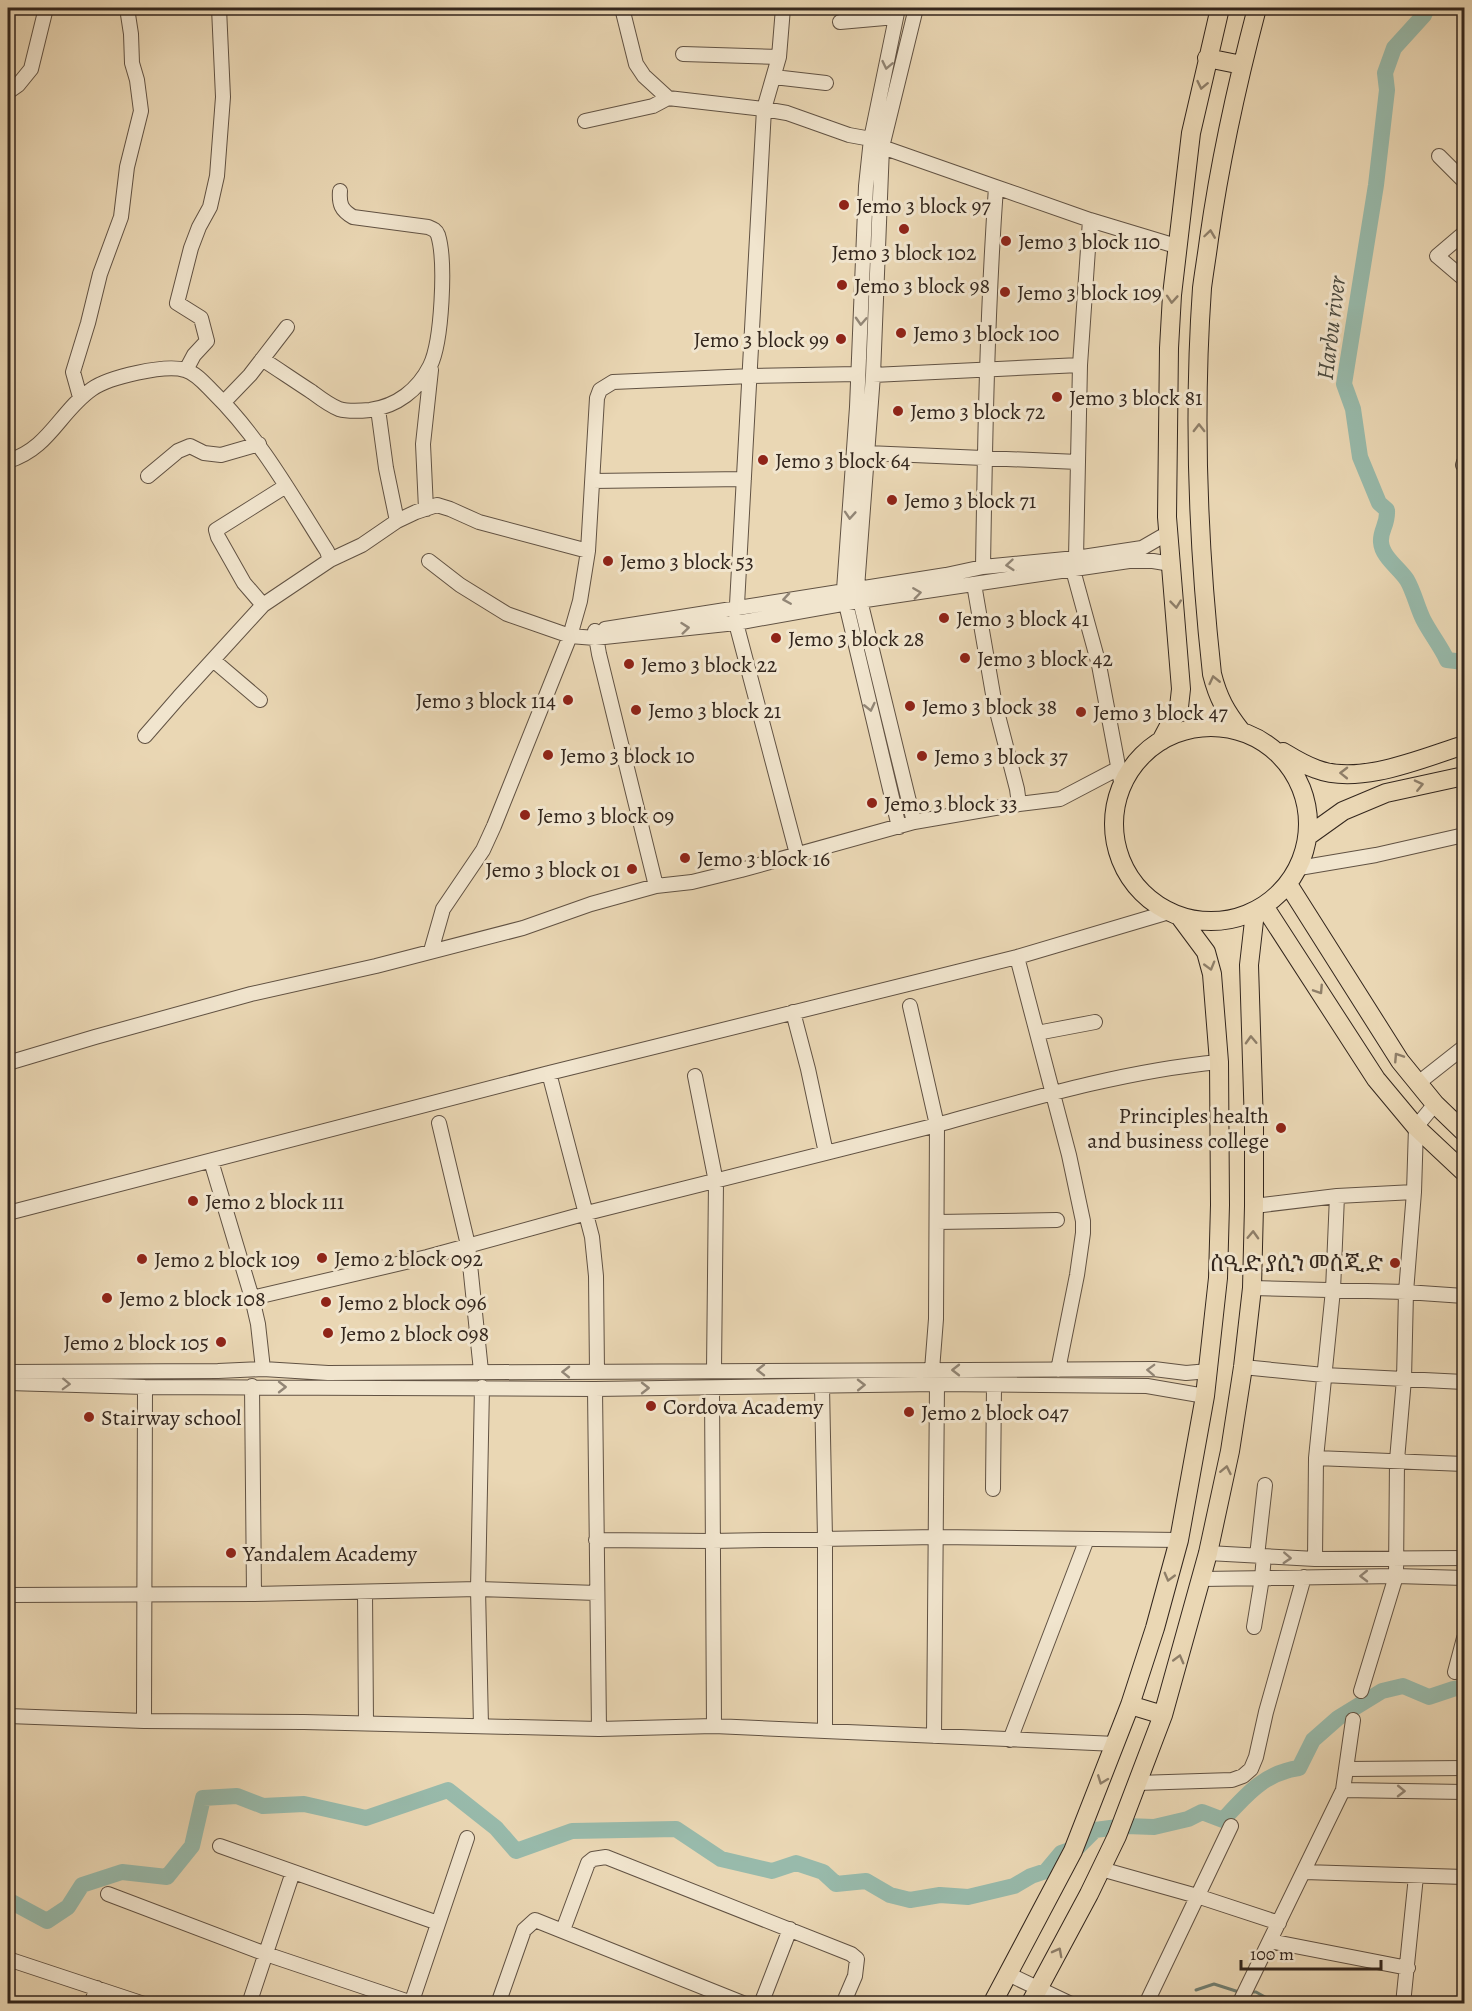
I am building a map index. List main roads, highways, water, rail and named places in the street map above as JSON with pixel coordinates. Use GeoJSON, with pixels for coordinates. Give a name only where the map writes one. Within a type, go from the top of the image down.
{"type":"FeatureCollection","features":[{"type":"Feature","properties":{"kind":"main road"},"geometry":{"type":"LineString","coordinates":[[1161,741],[1179,706],[1181,689],[1168,533],[1169,348],[1176,246],[1191,133],[1220,8]]}},
{"type":"Feature","properties":{"kind":"main road"},"geometry":{"type":"LineString","coordinates":[[1241,731],[1226,711],[1216,690],[1212,674],[1203,572],[1198,470],[1199,365],[1203,287],[1215,196],[1242,65],[1257,8]]}},
{"type":"Feature","properties":{"kind":"main road"},"geometry":{"type":"LineString","coordinates":[[1207,58],[1242,65]]}},
{"type":"Feature","properties":{"kind":"main road"},"geometry":{"type":"LineString","coordinates":[[1168,471],[1198,470]]}},
{"type":"Feature","properties":{"kind":"main road"},"geometry":{"type":"LineString","coordinates":[[1271,746],[1294,771],[1307,802],[1308,836],[1299,868],[1288,884],[1260,909],[1230,920],[1205,922],[1174,915],[1153,903],[1129,876],[1120,859],[1114,823],[1121,778],[1145,753],[1161,741],[1176,734],[1200,728],[1225,727],[1241,731],[1271,746],[1317,770],[1340,774],[1365,773],[1402,765],[1464,745]]}},
{"type":"Feature","properties":{"kind":"main road"},"geometry":{"type":"LineString","coordinates":[[1308,836],[1343,811],[1386,793],[1464,776]]}},
{"type":"Feature","properties":{"kind":"main road"},"geometry":{"type":"LineString","coordinates":[[1288,884],[1417,1084],[1464,1132]]}},
{"type":"Feature","properties":{"kind":"main road"},"geometry":{"type":"LineString","coordinates":[[1260,909],[1298,959],[1376,1079],[1416,1127],[1464,1172]]}},
{"type":"Feature","properties":{"kind":"main road"},"geometry":{"type":"LineString","coordinates":[[1035,1996],[1117,1836],[1163,1715],[1208,1553],[1230,1451],[1252,1288],[1254,1206],[1249,965],[1260,909]]}},
{"type":"Feature","properties":{"kind":"main road"},"geometry":{"type":"LineString","coordinates":[[992,2004],[1073,1851],[1130,1705],[1155,1628],[1179,1540],[1205,1396],[1216,1306],[1221,1205],[1219,1062],[1212,974],[1206,952],[1174,915]]}},
{"type":"Feature","properties":{"kind":"main road"},"geometry":{"type":"LineString","coordinates":[[1298,959],[1323,940]]}},
{"type":"Feature","properties":{"kind":"main road"},"geometry":{"type":"LineString","coordinates":[[1216,1306],[1248,1308]]}},
{"type":"Feature","properties":{"kind":"main road"},"geometry":{"type":"LineString","coordinates":[[1130,1705],[1163,1715]]}},
{"type":"Feature","properties":{"kind":"waterway","name":"Harbu river"},"geometry":{"type":"LineString","coordinates":[[1427,8],[1424,15],[1394,48],[1385,73],[1387,90],[1376,185],[1344,384],[1353,409],[1360,457],[1379,503],[1387,510],[1381,538],[1384,553],[1407,580],[1423,619],[1447,660],[1464,662]]}},
{"type":"Feature","properties":{"kind":"waterway"},"geometry":{"type":"LineString","coordinates":[[8,1900],[47,1921],[68,1907],[82,1885],[122,1872],[167,1877],[192,1846],[203,1798],[237,1796],[263,1806],[304,1804],[366,1818],[448,1790],[496,1828],[516,1851],[572,1831],[676,1829],[721,1859],[772,1871],[796,1863],[823,1872],[836,1884],[866,1881],[890,1895],[910,1900],[940,1895],[968,1897],[1014,1886],[1031,1876],[1046,1871],[1061,1853],[1078,1847],[1095,1830],[1126,1826],[1154,1827],[1188,1819],[1202,1812],[1223,1820],[1256,1786],[1276,1775],[1299,1768],[1313,1740],[1338,1718],[1382,1691],[1403,1686],[1429,1697],[1464,1687]]}},
{"type":"Feature","properties":{"kind":"waterway"},"geometry":{"type":"LineString","coordinates":[[1196,1990],[1214,1984],[1239,1992]]}},
{"type":"Feature","properties":{"kind":"waterway"},"geometry":{"type":"LineString","coordinates":[[1249,1992],[1256,1992],[1265,1997],[1268,2004]]}},
{"type":"Feature","properties":{"kind":"place","name":"Jemo 3 block 97"},"geometry":{"type":"Point","coordinates":[844,205]}},
{"type":"Feature","properties":{"kind":"place","name":"Jemo 3 block 102"},"geometry":{"type":"Point","coordinates":[904,229]}},
{"type":"Feature","properties":{"kind":"place","name":"Jemo 3 block 110"},"geometry":{"type":"Point","coordinates":[1006,241]}},
{"type":"Feature","properties":{"kind":"place","name":"Jemo 3 block 98"},"geometry":{"type":"Point","coordinates":[842,285]}},
{"type":"Feature","properties":{"kind":"place","name":"Jemo 3 block 109"},"geometry":{"type":"Point","coordinates":[1005,292]}},
{"type":"Feature","properties":{"kind":"place","name":"Jemo 3 block 100"},"geometry":{"type":"Point","coordinates":[901,333]}},
{"type":"Feature","properties":{"kind":"place","name":"Jemo 3 block 99"},"geometry":{"type":"Point","coordinates":[841,339]}},
{"type":"Feature","properties":{"kind":"place","name":"Jemo 3 block 81"},"geometry":{"type":"Point","coordinates":[1057,397]}},
{"type":"Feature","properties":{"kind":"place","name":"Jemo 3 block 72"},"geometry":{"type":"Point","coordinates":[898,411]}},
{"type":"Feature","properties":{"kind":"place","name":"Jemo 3 block 64"},"geometry":{"type":"Point","coordinates":[763,460]}},
{"type":"Feature","properties":{"kind":"place","name":"Jemo 3 block 71"},"geometry":{"type":"Point","coordinates":[892,500]}},
{"type":"Feature","properties":{"kind":"place","name":"Jemo 3 block 53"},"geometry":{"type":"Point","coordinates":[608,561]}},
{"type":"Feature","properties":{"kind":"place","name":"Jemo 3 block 41"},"geometry":{"type":"Point","coordinates":[944,618]}},
{"type":"Feature","properties":{"kind":"place","name":"Jemo 3 block 28"},"geometry":{"type":"Point","coordinates":[776,638]}},
{"type":"Feature","properties":{"kind":"place","name":"Jemo 3 block 42"},"geometry":{"type":"Point","coordinates":[965,658]}},
{"type":"Feature","properties":{"kind":"place","name":"Jemo 3 block 22"},"geometry":{"type":"Point","coordinates":[629,664]}},
{"type":"Feature","properties":{"kind":"place","name":"Jemo 3 block 114"},"geometry":{"type":"Point","coordinates":[568,700]}},
{"type":"Feature","properties":{"kind":"place","name":"Jemo 3 block 38"},"geometry":{"type":"Point","coordinates":[910,706]}},
{"type":"Feature","properties":{"kind":"place","name":"Jemo 3 block 21"},"geometry":{"type":"Point","coordinates":[636,710]}},
{"type":"Feature","properties":{"kind":"place","name":"Jemo 3 block 47"},"geometry":{"type":"Point","coordinates":[1081,712]}},
{"type":"Feature","properties":{"kind":"place","name":"Jemo 3 block 10"},"geometry":{"type":"Point","coordinates":[548,755]}},
{"type":"Feature","properties":{"kind":"place","name":"Jemo 3 block 37"},"geometry":{"type":"Point","coordinates":[922,756]}},
{"type":"Feature","properties":{"kind":"place","name":"Jemo 3 block 33"},"geometry":{"type":"Point","coordinates":[872,803]}},
{"type":"Feature","properties":{"kind":"place","name":"Jemo 3 block 09"},"geometry":{"type":"Point","coordinates":[525,815]}},
{"type":"Feature","properties":{"kind":"place","name":"Jemo 3 block 16"},"geometry":{"type":"Point","coordinates":[685,858]}},
{"type":"Feature","properties":{"kind":"place","name":"Jemo 3 block 01"},"geometry":{"type":"Point","coordinates":[632,869]}},
{"type":"Feature","properties":{"kind":"place","name":"Principles health and business college"},"geometry":{"type":"Point","coordinates":[1281,1128]}},
{"type":"Feature","properties":{"kind":"place","name":"Jemo 2 block 111"},"geometry":{"type":"Point","coordinates":[193,1201]}},
{"type":"Feature","properties":{"kind":"place","name":"Jemo 2 block 092"},"geometry":{"type":"Point","coordinates":[322,1258]}},
{"type":"Feature","properties":{"kind":"place","name":"Jemo 2 block 109"},"geometry":{"type":"Point","coordinates":[142,1259]}},
{"type":"Feature","properties":{"kind":"place","name":"ሰዒድ ያሲን መስጂድ"},"geometry":{"type":"Point","coordinates":[1395,1263]}},
{"type":"Feature","properties":{"kind":"place","name":"Jemo 2 block 108"},"geometry":{"type":"Point","coordinates":[107,1298]}},
{"type":"Feature","properties":{"kind":"place","name":"Jemo 2 block 096"},"geometry":{"type":"Point","coordinates":[326,1302]}},
{"type":"Feature","properties":{"kind":"place","name":"Jemo 2 block 098"},"geometry":{"type":"Point","coordinates":[328,1333]}},
{"type":"Feature","properties":{"kind":"place","name":"Jemo 2 block 105"},"geometry":{"type":"Point","coordinates":[221,1342]}},
{"type":"Feature","properties":{"kind":"place","name":"Cordova Academy"},"geometry":{"type":"Point","coordinates":[651,1406]}},
{"type":"Feature","properties":{"kind":"place","name":"Jemo 2 block 047"},"geometry":{"type":"Point","coordinates":[909,1412]}},
{"type":"Feature","properties":{"kind":"place","name":"Stairway school"},"geometry":{"type":"Point","coordinates":[89,1417]}},
{"type":"Feature","properties":{"kind":"place","name":"Yandalem Academy"},"geometry":{"type":"Point","coordinates":[231,1553]}}]}
